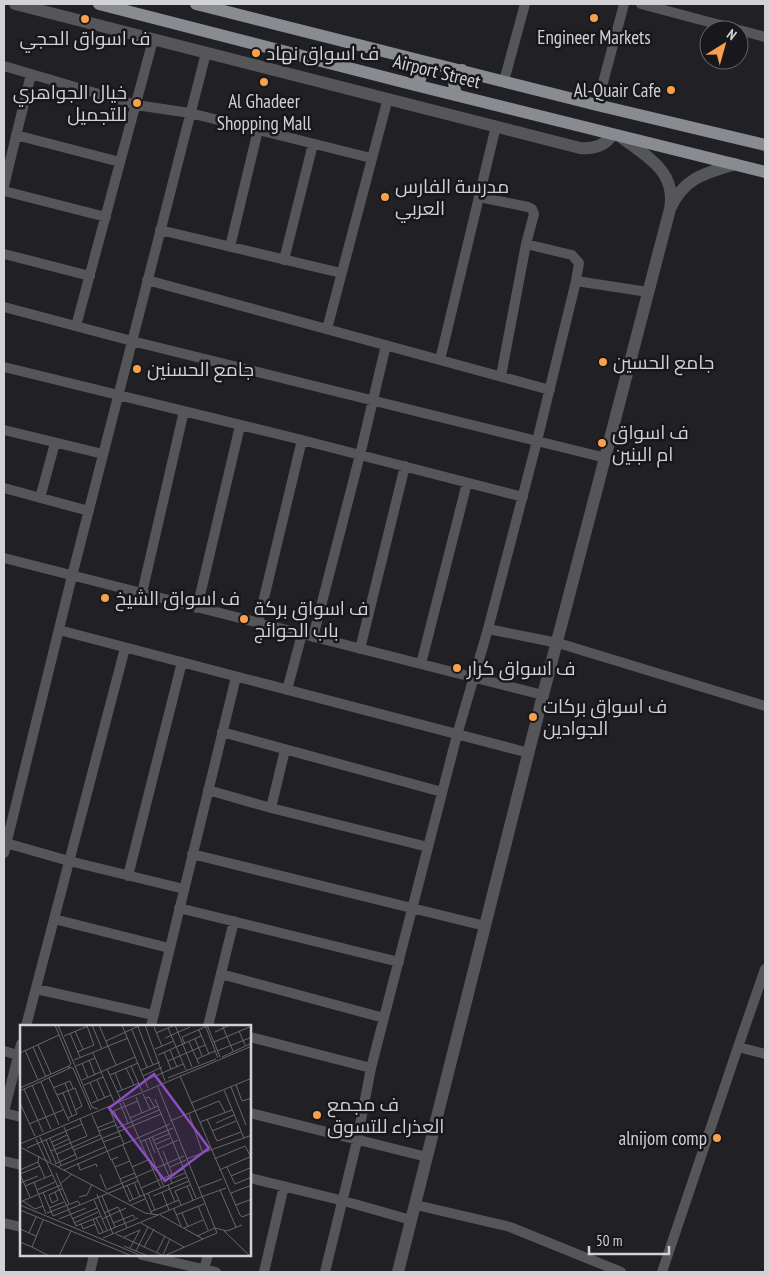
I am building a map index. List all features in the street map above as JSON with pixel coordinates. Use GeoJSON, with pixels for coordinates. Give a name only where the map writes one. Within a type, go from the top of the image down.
{"type":"FeatureCollection","features":[{"type":"Feature","properties":{"kind":"main road","name":"Airport Street"},"geometry":{"type":"LineString","coordinates":[[99,4],[616,136],[765,172]]}},
{"type":"Feature","properties":{"kind":"main road","name":"Airport Street"},"geometry":{"type":"LineString","coordinates":[[196,4],[597,105],[765,145]]}},
{"type":"Feature","properties":{"kind":"main road"},"geometry":{"type":"LineString","coordinates":[[415,85],[422,73],[421,64],[418,60]]}},
{"type":"Feature","properties":{"kind":"main road"},"geometry":{"type":"LineString","coordinates":[[457,95],[454,91],[454,81],[462,70]]}},
{"type":"Feature","properties":{"kind":"street"},"geometry":{"type":"LineString","coordinates":[[15,4],[585,148],[600,146],[616,136],[663,171],[670,185],[672,201],[670,209],[543,695],[398,1272]]}},
{"type":"Feature","properties":{"kind":"street"},"geometry":{"type":"LineString","coordinates":[[504,81],[525,4]]}},
{"type":"Feature","properties":{"kind":"street"},"geometry":{"type":"LineString","coordinates":[[597,105],[624,4]]}},
{"type":"Feature","properties":{"kind":"street"},"geometry":{"type":"LineString","coordinates":[[641,4],[765,37]]}},
{"type":"Feature","properties":{"kind":"street"},"geometry":{"type":"LineString","coordinates":[[76,326],[154,40]]}},
{"type":"Feature","properties":{"kind":"street"},"geometry":{"type":"LineString","coordinates":[[184,889],[69,861],[5,848],[72,576],[206,53]]}},
{"type":"Feature","properties":{"kind":"street"},"geometry":{"type":"LineString","coordinates":[[4,66],[136,105],[190,113],[371,158]]}},
{"type":"Feature","properties":{"kind":"street"},"geometry":{"type":"LineString","coordinates":[[4,186],[32,74]]}},
{"type":"Feature","properties":{"kind":"street"},"geometry":{"type":"LineString","coordinates":[[327,329],[388,98]]}},
{"type":"Feature","properties":{"kind":"street"},"geometry":{"type":"LineString","coordinates":[[440,360],[496,126]]}},
{"type":"Feature","properties":{"kind":"street"},"geometry":{"type":"LineString","coordinates":[[230,247],[258,130]]}},
{"type":"Feature","properties":{"kind":"street"},"geometry":{"type":"LineString","coordinates":[[16,135],[120,162]]}},
{"type":"Feature","properties":{"kind":"street"},"geometry":{"type":"LineString","coordinates":[[284,260],[313,144]]}},
{"type":"Feature","properties":{"kind":"street"},"geometry":{"type":"LineString","coordinates":[[670,209],[680,192],[693,179],[701,174],[735,164]]}},
{"type":"Feature","properties":{"kind":"street"},"geometry":{"type":"LineString","coordinates":[[4,191],[106,217]]}},
{"type":"Feature","properties":{"kind":"street"},"geometry":{"type":"LineString","coordinates":[[479,198],[528,206],[534,214],[526,244],[501,376]]}},
{"type":"Feature","properties":{"kind":"street"},"geometry":{"type":"LineString","coordinates":[[160,230],[341,273]]}},
{"type":"Feature","properties":{"kind":"street"},"geometry":{"type":"LineString","coordinates":[[325,1272],[358,1140],[371,1068],[457,735],[488,629],[523,497],[576,281],[579,263],[572,255],[526,244]]}},
{"type":"Feature","properties":{"kind":"street"},"geometry":{"type":"LineString","coordinates":[[4,254],[90,276]]}},
{"type":"Feature","properties":{"kind":"street"},"geometry":{"type":"LineString","coordinates":[[148,280],[550,390]]}},
{"type":"Feature","properties":{"kind":"street"},"geometry":{"type":"LineString","coordinates":[[576,281],[648,292]]}},
{"type":"Feature","properties":{"kind":"street"},"geometry":{"type":"LineString","coordinates":[[4,307],[132,341],[606,458]]}},
{"type":"Feature","properties":{"kind":"street"},"geometry":{"type":"LineString","coordinates":[[312,637],[360,455],[386,345]]}},
{"type":"Feature","properties":{"kind":"street"},"geometry":{"type":"LineString","coordinates":[[4,367],[119,394],[523,497]]}},
{"type":"Feature","properties":{"kind":"street"},"geometry":{"type":"LineString","coordinates":[[142,594],[184,412]]}},
{"type":"Feature","properties":{"kind":"street"},"geometry":{"type":"LineString","coordinates":[[197,608],[240,426]]}},
{"type":"Feature","properties":{"kind":"street"},"geometry":{"type":"LineString","coordinates":[[4,430],[103,454]]}},
{"type":"Feature","properties":{"kind":"street"},"geometry":{"type":"LineString","coordinates":[[258,623],[302,440]]}},
{"type":"Feature","properties":{"kind":"street"},"geometry":{"type":"LineString","coordinates":[[40,498],[55,443]]}},
{"type":"Feature","properties":{"kind":"street"},"geometry":{"type":"LineString","coordinates":[[360,649],[405,466]]}},
{"type":"Feature","properties":{"kind":"street"},"geometry":{"type":"LineString","coordinates":[[421,664],[467,483]]}},
{"type":"Feature","properties":{"kind":"street"},"geometry":{"type":"LineString","coordinates":[[4,488],[89,511]]}},
{"type":"Feature","properties":{"kind":"street"},"geometry":{"type":"LineString","coordinates":[[4,558],[543,695]]}},
{"type":"Feature","properties":{"kind":"street"},"geometry":{"type":"LineString","coordinates":[[488,629],[558,643],[765,706]]}},
{"type":"Feature","properties":{"kind":"street"},"geometry":{"type":"LineString","coordinates":[[59,630],[529,753]]}},
{"type":"Feature","properties":{"kind":"street"},"geometry":{"type":"LineString","coordinates":[[287,690],[302,634]]}},
{"type":"Feature","properties":{"kind":"street"},"geometry":{"type":"LineString","coordinates":[[26,1025],[125,648]]}},
{"type":"Feature","properties":{"kind":"street"},"geometry":{"type":"LineString","coordinates":[[128,876],[182,662]]}},
{"type":"Feature","properties":{"kind":"street"},"geometry":{"type":"LineString","coordinates":[[151,1025],[178,908],[236,677]]}},
{"type":"Feature","properties":{"kind":"street"},"geometry":{"type":"LineString","coordinates":[[222,732],[442,792]]}},
{"type":"Feature","properties":{"kind":"street"},"geometry":{"type":"LineString","coordinates":[[271,808],[285,750]]}},
{"type":"Feature","properties":{"kind":"street"},"geometry":{"type":"LineString","coordinates":[[208,790],[271,808],[428,846]]}},
{"type":"Feature","properties":{"kind":"street"},"geometry":{"type":"LineString","coordinates":[[192,854],[485,926]]}},
{"type":"Feature","properties":{"kind":"street"},"geometry":{"type":"LineString","coordinates":[[178,908],[399,962]]}},
{"type":"Feature","properties":{"kind":"street"},"geometry":{"type":"LineString","coordinates":[[54,919],[169,948]]}},
{"type":"Feature","properties":{"kind":"street"},"geometry":{"type":"LineString","coordinates":[[208,1025],[234,922]]}},
{"type":"Feature","properties":{"kind":"street"},"geometry":{"type":"LineString","coordinates":[[662,1272],[765,969]]}},
{"type":"Feature","properties":{"kind":"street"},"geometry":{"type":"LineString","coordinates":[[221,974],[384,1018]]}},
{"type":"Feature","properties":{"kind":"street"},"geometry":{"type":"LineString","coordinates":[[36,989],[153,1015]]}},
{"type":"Feature","properties":{"kind":"street"},"geometry":{"type":"LineString","coordinates":[[251,1037],[371,1068]]}},
{"type":"Feature","properties":{"kind":"street"},"geometry":{"type":"LineString","coordinates":[[738,1047],[765,1054]]}},
{"type":"Feature","properties":{"kind":"street"},"geometry":{"type":"LineString","coordinates":[[4,1051],[20,1052],[4,1113],[20,1117]]}},
{"type":"Feature","properties":{"kind":"street"},"geometry":{"type":"LineString","coordinates":[[251,1113],[427,1157]]}},
{"type":"Feature","properties":{"kind":"street"},"geometry":{"type":"LineString","coordinates":[[4,1161],[20,1165]]}},
{"type":"Feature","properties":{"kind":"street"},"geometry":{"type":"LineString","coordinates":[[251,1178],[412,1220]]}},
{"type":"Feature","properties":{"kind":"street"},"geometry":{"type":"LineString","coordinates":[[264,1272],[284,1186]]}},
{"type":"Feature","properties":{"kind":"street"},"geometry":{"type":"LineString","coordinates":[[416,1205],[510,1227],[621,1272]]}},
{"type":"Feature","properties":{"kind":"street"},"geometry":{"type":"LineString","coordinates":[[4,1223],[20,1227]]}},
{"type":"Feature","properties":{"kind":"street"},"geometry":{"type":"LineString","coordinates":[[90,1272],[94,1256]]}},
{"type":"Feature","properties":{"kind":"street"},"geometry":{"type":"LineString","coordinates":[[150,1256],[216,1272]]}},
{"type":"Feature","properties":{"kind":"street"},"geometry":{"type":"LineString","coordinates":[[204,1269],[208,1256]]}},
{"type":"Feature","properties":{"kind":"place","name":"Engineer Markets"},"geometry":{"type":"Point","coordinates":[594,18]}},
{"type":"Feature","properties":{"kind":"place","name":"ف اسواق الحجي"},"geometry":{"type":"Point","coordinates":[85,19]}},
{"type":"Feature","properties":{"kind":"place","name":"ف اسواق نهاد"},"geometry":{"type":"Point","coordinates":[256,53]}},
{"type":"Feature","properties":{"kind":"place","name":"Al Ghadeer Shopping Mall"},"geometry":{"type":"Point","coordinates":[264,82]}},
{"type":"Feature","properties":{"kind":"place","name":"Al-Quair Cafe"},"geometry":{"type":"Point","coordinates":[671,90]}},
{"type":"Feature","properties":{"kind":"place","name":"خيال الجواهري للتجميل"},"geometry":{"type":"Point","coordinates":[137,103]}},
{"type":"Feature","properties":{"kind":"place","name":"مدرسة الفارس العربي"},"geometry":{"type":"Point","coordinates":[385,197]}},
{"type":"Feature","properties":{"kind":"place","name":"جامع الحسين"},"geometry":{"type":"Point","coordinates":[603,362]}},
{"type":"Feature","properties":{"kind":"place","name":"جامع الحسنين"},"geometry":{"type":"Point","coordinates":[137,369]}},
{"type":"Feature","properties":{"kind":"place","name":"ف اسواق ام البنين"},"geometry":{"type":"Point","coordinates":[602,443]}},
{"type":"Feature","properties":{"kind":"place","name":"ف اسواق الشيخ"},"geometry":{"type":"Point","coordinates":[105,598]}},
{"type":"Feature","properties":{"kind":"place","name":"ف اسواق بركة باب الحوائج"},"geometry":{"type":"Point","coordinates":[244,619]}},
{"type":"Feature","properties":{"kind":"place","name":"ف اسواق كرار"},"geometry":{"type":"Point","coordinates":[457,668]}},
{"type":"Feature","properties":{"kind":"place","name":"ف اسواق بركات الجوادين"},"geometry":{"type":"Point","coordinates":[533,717]}},
{"type":"Feature","properties":{"kind":"place","name":"ف مجمع العذراء للتسوق"},"geometry":{"type":"Point","coordinates":[317,1115]}},
{"type":"Feature","properties":{"kind":"place","name":"alnijom comp"},"geometry":{"type":"Point","coordinates":[717,1138]}}]}
